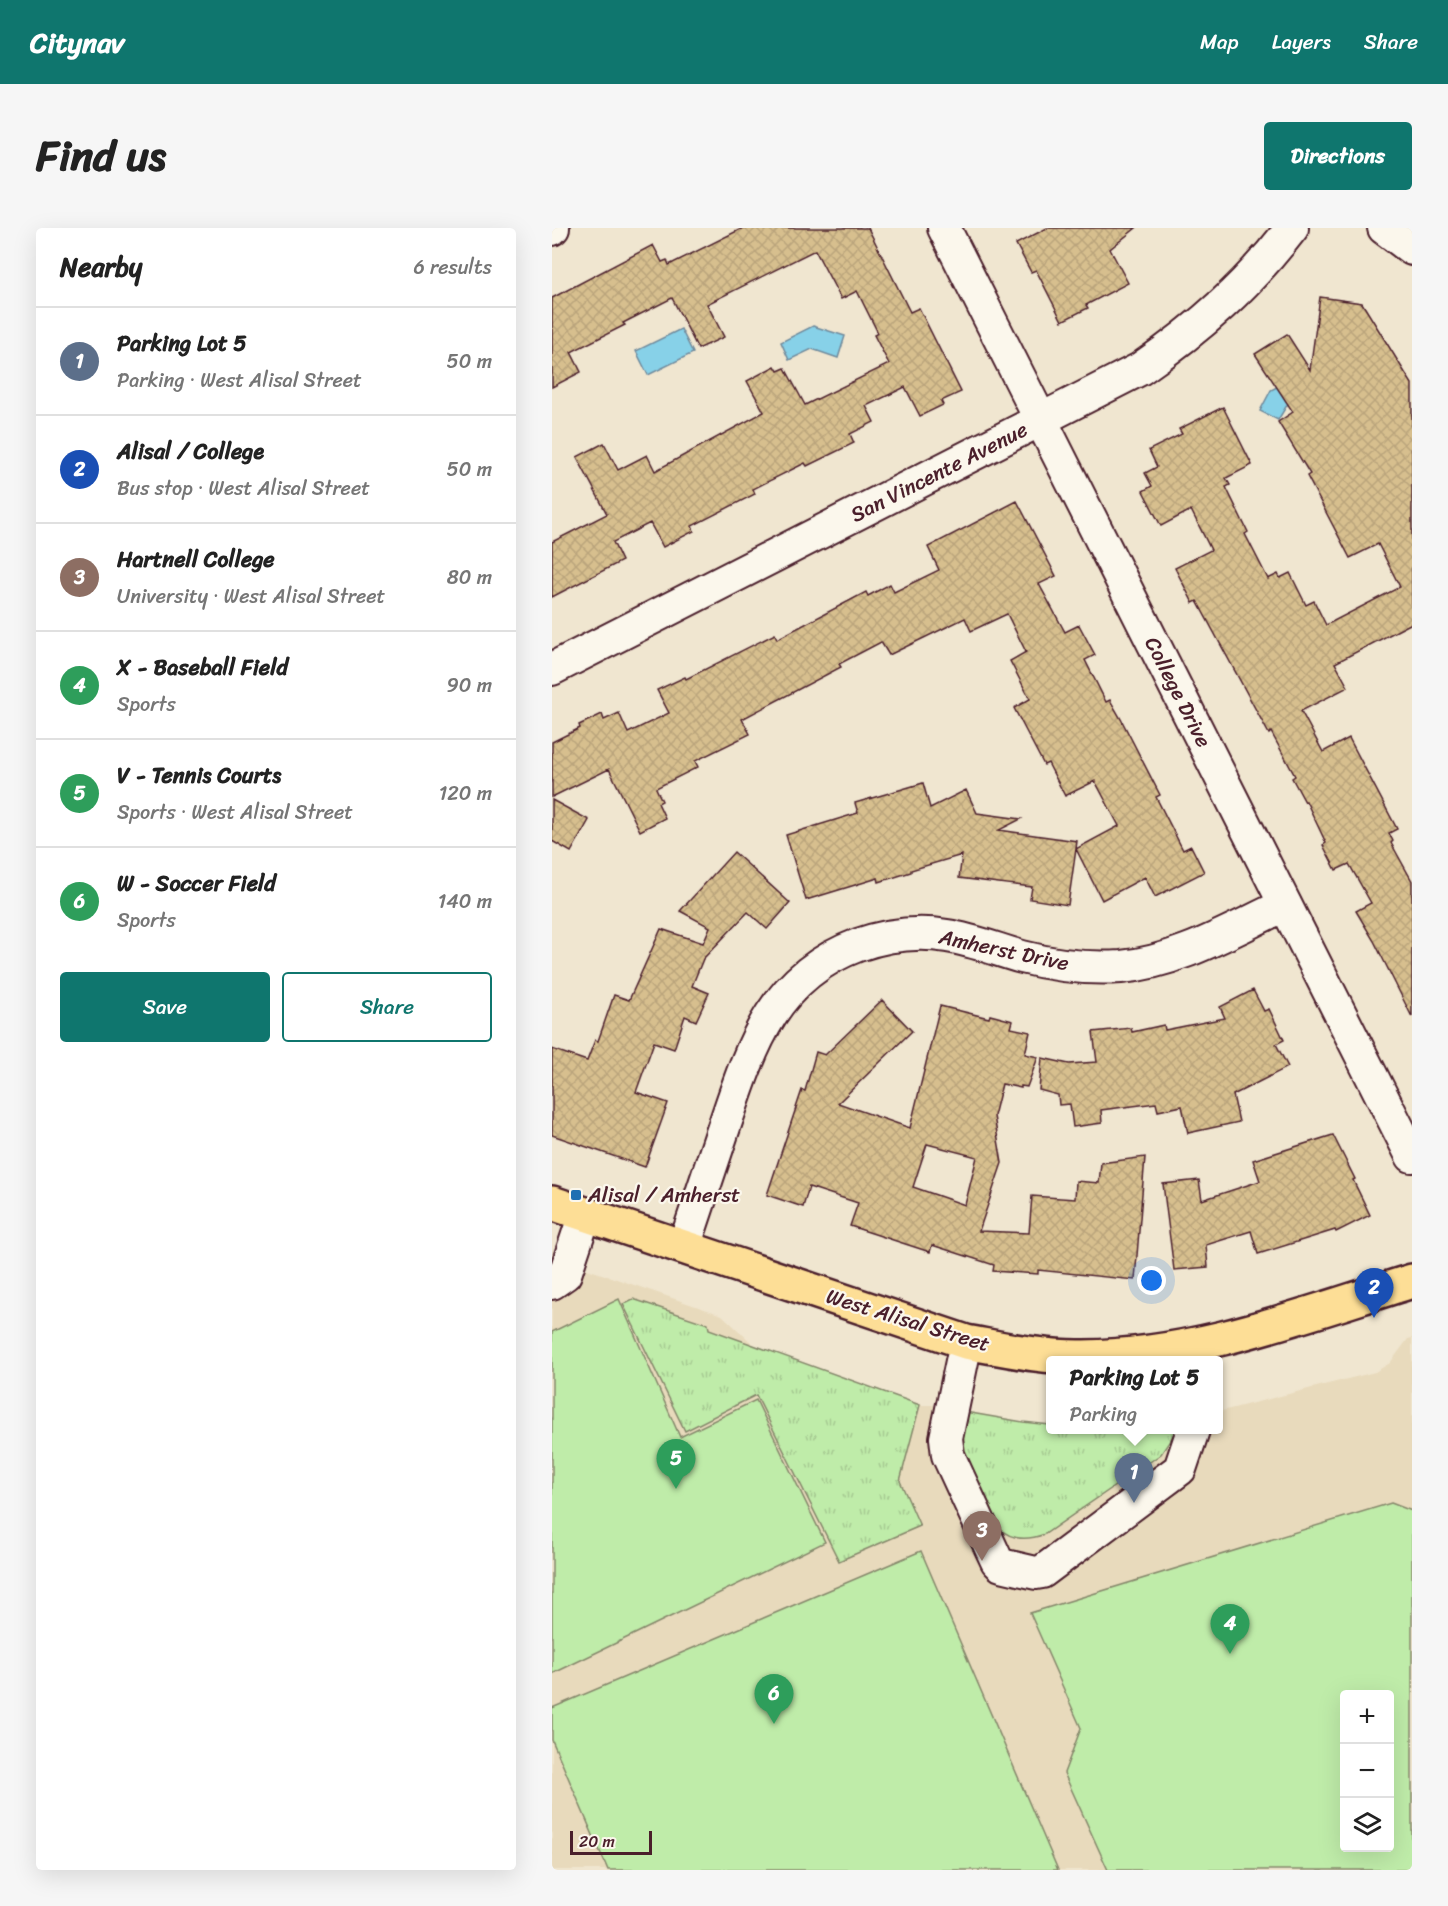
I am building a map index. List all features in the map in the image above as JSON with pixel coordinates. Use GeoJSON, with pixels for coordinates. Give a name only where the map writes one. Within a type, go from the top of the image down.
{"type":"FeatureCollection","features":[{"type":"Feature","properties":{"kind":"main road","name":"West Alisal Street"},"geometry":{"type":"LineString","coordinates":[[552,1203],[966,1342],[1026,1354],[1064,1356]]}},
{"type":"Feature","properties":{"kind":"main road","name":"West Alisal Street"},"geometry":{"type":"LineString","coordinates":[[1101,1356],[1188,1354],[1244,1333],[1412,1281]]}},
{"type":"Feature","properties":{"kind":"street","name":"College Drive"},"geometry":{"type":"LineString","coordinates":[[944,228],[1412,1156]]}},
{"type":"Feature","properties":{"kind":"street","name":"San Vincente Avenue"},"geometry":{"type":"LineString","coordinates":[[552,669],[1140,369],[1207,320],[1243,285],[1292,228]]}},
{"type":"Feature","properties":{"kind":"street"},"geometry":{"type":"LineString","coordinates":[[1384,228],[1412,249]]}},
{"type":"Feature","properties":{"kind":"street","name":"Amherst Drive"},"geometry":{"type":"LineString","coordinates":[[684,1247],[744,1066],[757,1036],[782,997],[801,977],[823,962],[869,941],[917,933],[948,936],[1052,963],[1122,967],[1183,952],[1285,905]]}},
{"type":"Feature","properties":{"kind":"street"},"geometry":{"type":"LineString","coordinates":[[552,1283],[565,1274],[585,1214]]}},
{"type":"Feature","properties":{"kind":"street"},"geometry":{"type":"LineString","coordinates":[[966,1342],[946,1438],[948,1455],[997,1561],[1001,1565],[1036,1573],[1042,1572],[1180,1469],[1192,1434]]}},
{"type":"Feature","properties":{"kind":"shaded area"},"geometry":{"type":"Polygon","coordinates":[[[552,1257],[722,1315],[755,1346],[920,1405],[932,1405],[1046,1425],[1046,1434],[1223,1434],[1223,1411],[1375,1372],[1390,1363],[1408,1339],[1412,1338],[1412,1870],[552,1870],[552,1257]]]}},
{"type":"Feature","properties":{"kind":"green space"},"geometry":{"type":"Polygon","coordinates":[[[619,1299],[680,1437],[756,1400],[825,1542],[552,1674],[552,1332],[619,1299]]]}},
{"type":"Feature","properties":{"kind":"green space"},"geometry":{"type":"Polygon","coordinates":[[[633,1299],[708,1324],[709,1329],[920,1405],[900,1481],[920,1526],[839,1561],[756,1395],[685,1431],[623,1304],[633,1299]]]}},
{"type":"Feature","properties":{"kind":"green space"},"geometry":{"type":"Polygon","coordinates":[[[965,1412],[1046,1425],[1046,1434],[1174,1434],[1161,1454],[1045,1534],[1020,1538],[1003,1532],[995,1522],[968,1461],[963,1445],[965,1412]]]}},
{"type":"Feature","properties":{"kind":"green space"},"geometry":{"type":"Polygon","coordinates":[[[1391,1503],[1412,1511],[1412,1870],[1108,1870],[1064,1773],[1081,1728],[1030,1613],[1391,1503]]]}},
{"type":"Feature","properties":{"kind":"green space"},"geometry":{"type":"Polygon","coordinates":[[[921,1551],[1058,1870],[608,1870],[552,1740],[552,1708],[921,1551]]]}},
{"type":"Feature","properties":{"kind":"water"},"geometry":{"type":"Polygon","coordinates":[[[813,326],[845,336],[838,358],[812,349],[789,360],[781,342],[813,326]]]}},
{"type":"Feature","properties":{"kind":"water"},"geometry":{"type":"Polygon","coordinates":[[[681,329],[693,353],[648,375],[636,351],[681,329]]]}},
{"type":"Feature","properties":{"kind":"water"},"geometry":{"type":"Polygon","coordinates":[[[1298,376],[1307,392],[1287,405],[1278,420],[1260,411],[1271,390],[1298,376]]]}},
{"type":"Feature","properties":{"kind":"building"},"geometry":{"type":"Polygon","coordinates":[[[743,228],[868,228],[910,312],[919,308],[961,392],[941,401],[943,405],[920,416],[905,387],[866,406],[874,422],[850,434],[854,443],[807,466],[805,463],[753,489],[755,494],[692,526],[694,531],[663,547],[650,523],[613,542],[622,561],[552,597],[552,542],[607,514],[577,457],[604,443],[618,470],[647,455],[655,471],[764,412],[747,381],[775,366],[778,371],[785,368],[805,405],[889,364],[874,335],[878,333],[857,291],[841,299],[815,250],[707,304],[724,337],[698,349],[672,298],[571,352],[581,372],[552,387],[552,298],[653,245],[662,262],[667,260],[669,265],[743,228]]]}},
{"type":"Feature","properties":{"kind":"building"},"geometry":{"type":"Polygon","coordinates":[[[1047,228],[1136,228],[1110,249],[1128,283],[1086,305],[1088,308],[1062,321],[1036,270],[1031,272],[1016,244],[1047,228]]]}},
{"type":"Feature","properties":{"kind":"building"},"geometry":{"type":"Polygon","coordinates":[[[1320,297],[1362,303],[1412,384],[1412,623],[1335,663],[1348,687],[1301,711],[1323,752],[1349,738],[1397,829],[1389,833],[1393,841],[1391,843],[1412,881],[1412,1017],[1374,941],[1356,911],[1371,903],[1349,864],[1336,870],[1323,845],[1326,843],[1306,801],[1292,778],[1295,776],[1271,732],[1269,734],[1197,601],[1193,603],[1175,568],[1211,550],[1191,510],[1161,526],[1143,491],[1152,486],[1145,473],[1157,467],[1149,450],[1182,434],[1179,429],[1223,407],[1252,465],[1226,478],[1230,485],[1226,487],[1248,532],[1245,534],[1268,579],[1278,574],[1280,578],[1290,573],[1306,605],[1314,601],[1326,625],[1400,587],[1378,544],[1350,558],[1307,476],[1310,474],[1278,422],[1293,412],[1255,354],[1287,334],[1310,370],[1320,297]]]}},
{"type":"Feature","properties":{"kind":"building"},"geometry":{"type":"Polygon","coordinates":[[[1017,501],[1056,576],[1039,584],[1065,632],[1079,625],[1095,655],[1085,660],[1106,702],[1110,700],[1121,719],[1160,795],[1156,797],[1183,850],[1191,846],[1204,872],[1155,897],[1145,877],[1102,900],[1076,849],[1119,826],[1095,781],[1065,796],[1048,763],[1044,765],[1026,731],[1014,708],[1030,699],[1010,661],[1026,652],[1007,614],[971,631],[965,618],[889,655],[881,642],[839,664],[841,667],[742,719],[750,734],[695,761],[698,767],[656,788],[662,801],[658,803],[665,818],[640,831],[609,769],[552,797],[552,742],[602,714],[604,720],[619,713],[628,733],[669,713],[657,690],[685,677],[686,679],[775,634],[777,639],[866,592],[868,596],[890,584],[894,592],[939,570],[928,547],[1017,501]]]}},
{"type":"Feature","properties":{"kind":"building"},"geometry":{"type":"Polygon","coordinates":[[[923,783],[930,808],[966,790],[977,813],[1021,819],[999,830],[1077,841],[1068,905],[1030,899],[1032,887],[959,878],[962,855],[879,882],[878,878],[806,900],[786,835],[858,813],[855,803],[923,783]]]}},
{"type":"Feature","properties":{"kind":"building"},"geometry":{"type":"Polygon","coordinates":[[[552,800],[589,820],[571,852],[552,841],[552,800]]]}},
{"type":"Feature","properties":{"kind":"building"},"geometry":{"type":"Polygon","coordinates":[[[734,852],[790,903],[767,929],[748,912],[703,959],[692,986],[709,993],[696,1021],[685,1016],[674,1049],[654,1042],[636,1092],[668,1103],[645,1167],[552,1135],[552,1049],[587,1061],[595,1040],[598,1041],[614,995],[629,1000],[661,929],[703,943],[710,927],[680,911],[734,852]]]}},
{"type":"Feature","properties":{"kind":"building"},"geometry":{"type":"Polygon","coordinates":[[[1253,990],[1264,1011],[1269,1009],[1284,1040],[1276,1044],[1288,1067],[1233,1095],[1239,1122],[1188,1133],[1182,1106],[1158,1111],[1156,1103],[1101,1110],[1102,1123],[1073,1127],[1070,1104],[1059,1105],[1058,1095],[1039,1090],[1042,1058],[1069,1064],[1097,1062],[1093,1032],[1131,1028],[1132,1032],[1164,1025],[1165,1030],[1225,1018],[1220,1007],[1253,990]]]}},
{"type":"Feature","properties":{"kind":"building"},"geometry":{"type":"Polygon","coordinates":[[[882,1000],[912,1031],[838,1103],[910,1128],[940,1006],[989,1018],[990,1015],[1013,1021],[1011,1028],[1030,1032],[1025,1054],[1038,1057],[1027,1087],[1002,1084],[994,1116],[1002,1163],[979,1231],[1029,1233],[1032,1196],[1075,1199],[1076,1181],[1099,1183],[1101,1163],[1145,1157],[1135,1280],[1038,1270],[1038,1274],[993,1271],[994,1265],[932,1245],[930,1252],[850,1226],[858,1203],[809,1187],[803,1207],[767,1195],[802,1090],[805,1091],[816,1052],[825,1055],[882,1000]],[[927,1144],[913,1187],[965,1205],[977,1157],[927,1144]]]}},
{"type":"Feature","properties":{"kind":"building"},"geometry":{"type":"Polygon","coordinates":[[[1333,1135],[1370,1215],[1336,1232],[1335,1230],[1258,1254],[1251,1231],[1206,1245],[1208,1267],[1174,1270],[1163,1184],[1199,1180],[1202,1200],[1260,1181],[1253,1160],[1333,1135]]]}},
{"type":"Feature","properties":{"kind":"place","name":"Alisal / Amherst"},"geometry":{"type":"Point","coordinates":[576,1195]}},
{"type":"Feature","properties":{"kind":"place","name":"Alisal / College"},"geometry":{"type":"Point","coordinates":[1374,1318]}},
{"type":"Feature","properties":{"kind":"place","name":"V - Tennis Courts"},"geometry":{"type":"Point","coordinates":[676,1489]}},
{"type":"Feature","properties":{"kind":"place","name":"Parking Lot 5"},"geometry":{"type":"Point","coordinates":[1134,1503]}},
{"type":"Feature","properties":{"kind":"place","name":"Hartnell College"},"geometry":{"type":"Point","coordinates":[982,1561]}},
{"type":"Feature","properties":{"kind":"place","name":"X - Baseball Field"},"geometry":{"type":"Point","coordinates":[1230,1654]}},
{"type":"Feature","properties":{"kind":"place","name":"W - Soccer Field"},"geometry":{"type":"Point","coordinates":[774,1724]}}]}
